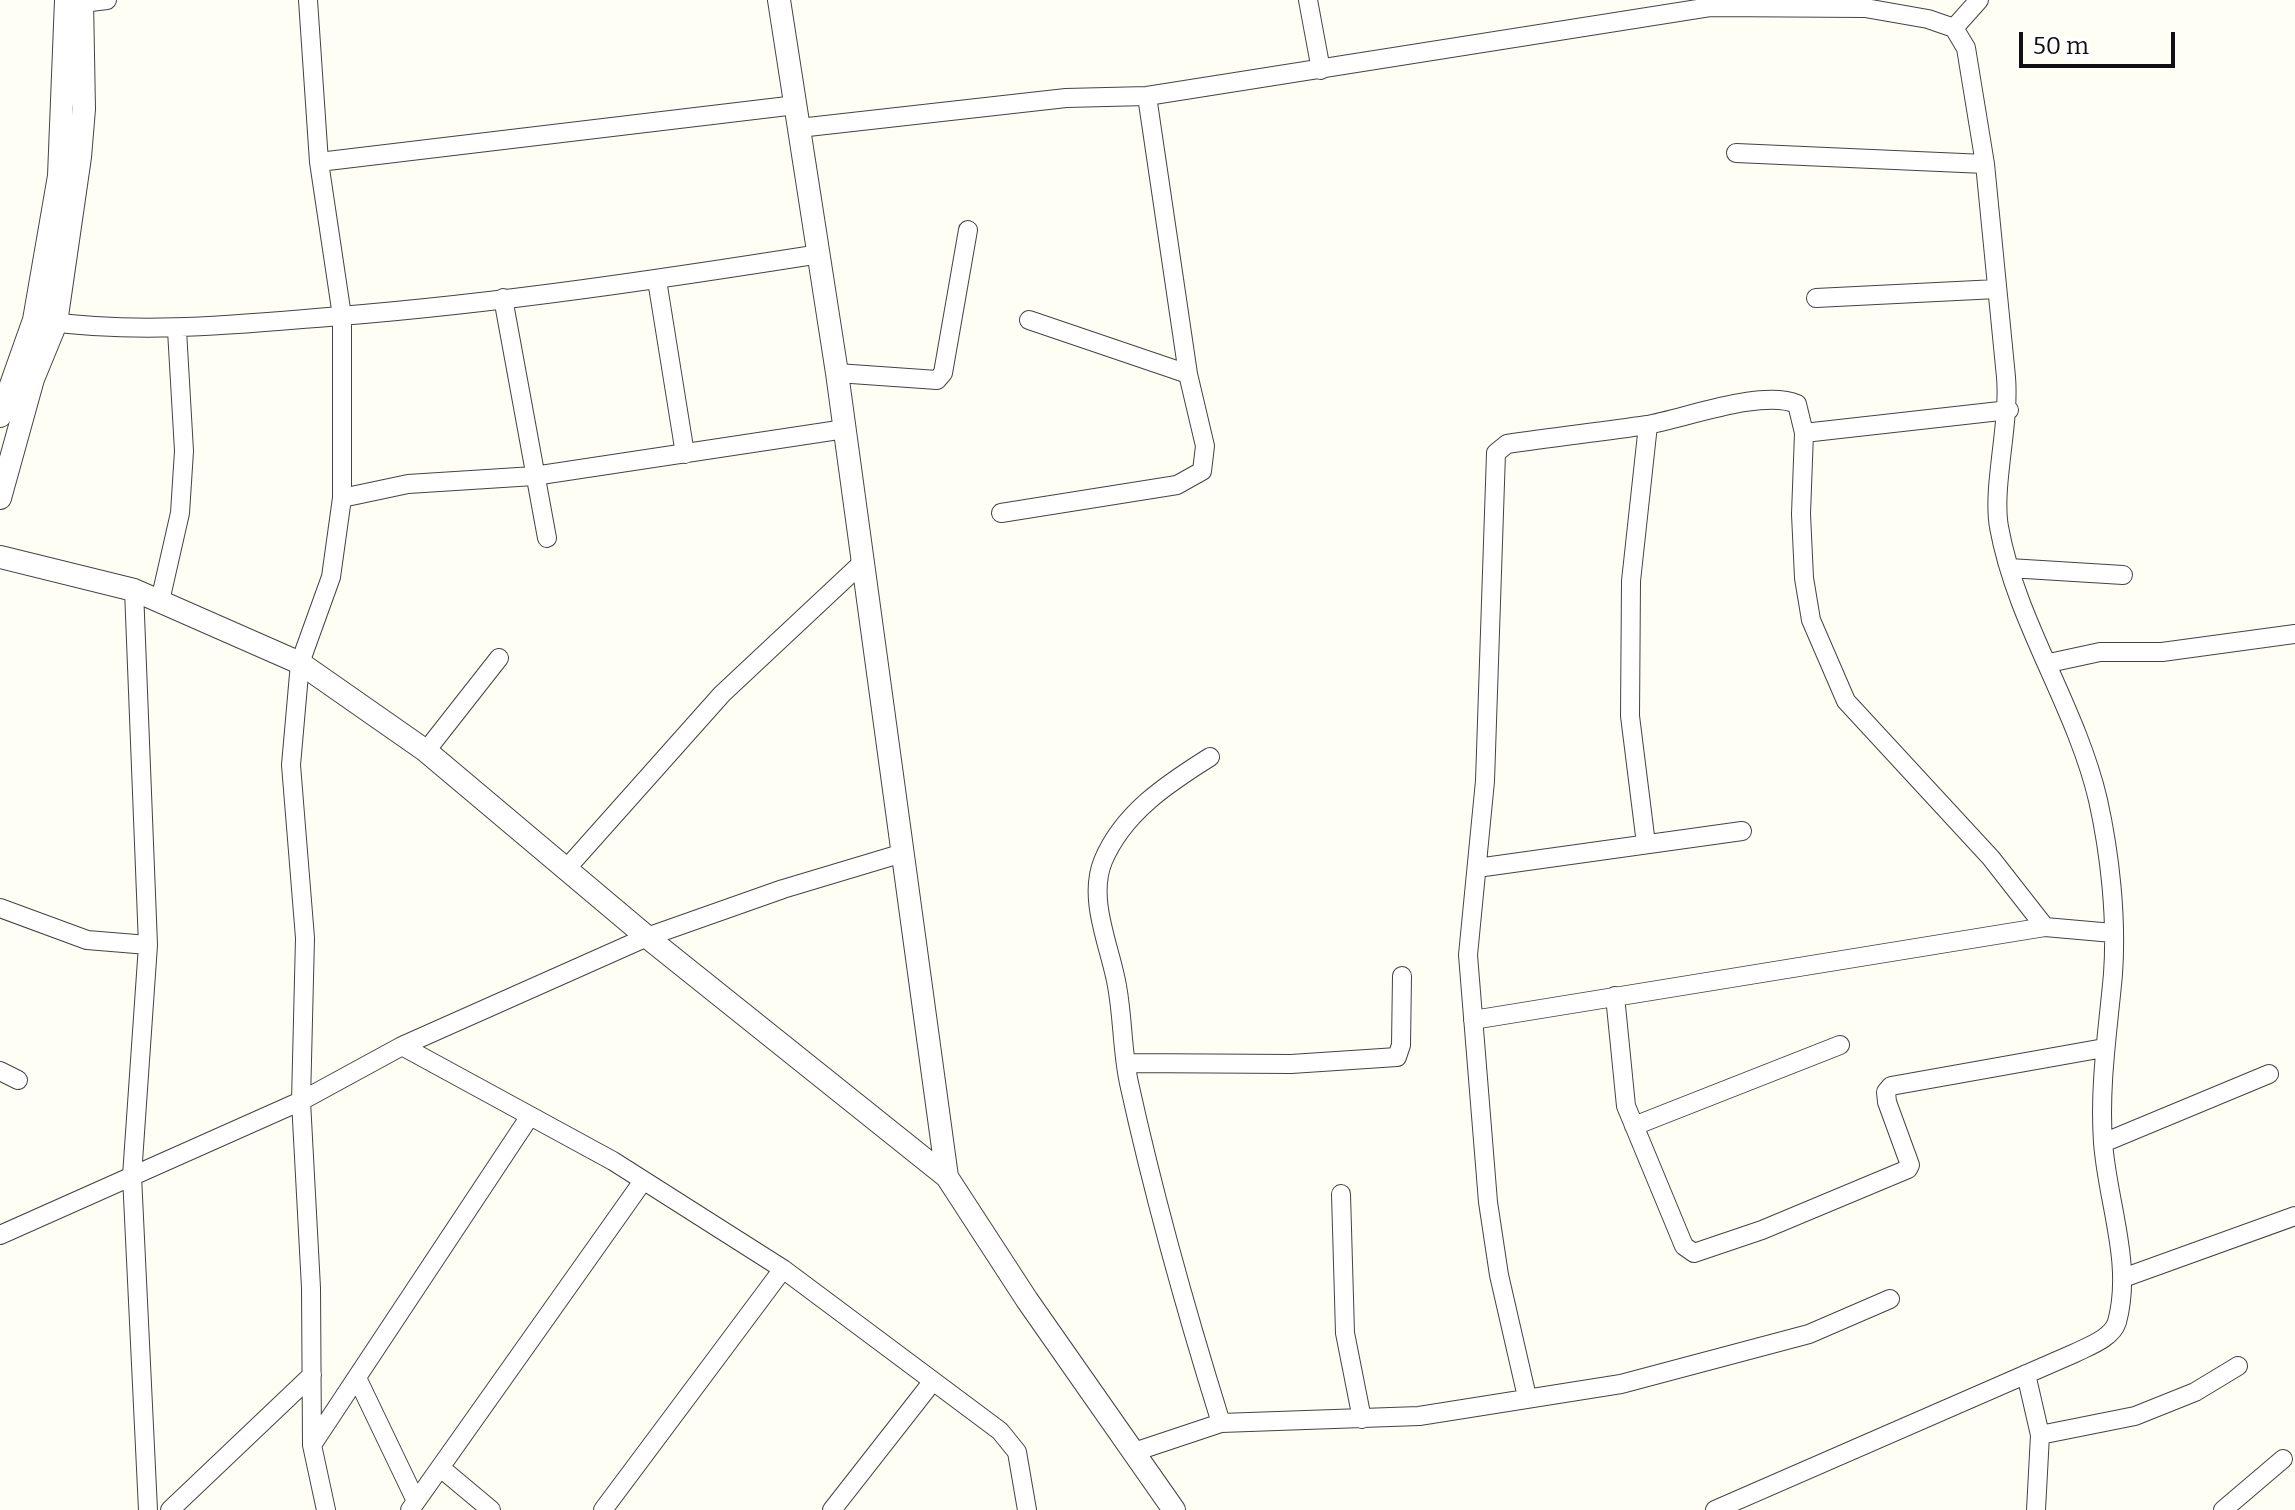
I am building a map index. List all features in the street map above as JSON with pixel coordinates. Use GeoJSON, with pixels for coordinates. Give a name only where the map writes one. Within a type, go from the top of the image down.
{"type":"FeatureCollection","features":[{"type":"Feature","properties":{"kind":"street"},"geometry":{"type":"LineString","coordinates":[[0,498],[33,379],[77,189],[84,109],[77,1],[107,0]]}},
{"type":"Feature","properties":{"kind":"street"},"geometry":{"type":"LineString","coordinates":[[308,0],[319,162],[342,316],[342,498],[331,577],[300,663],[291,765],[305,938],[301,1101],[312,1445],[326,1510]]}},
{"type":"Feature","properties":{"kind":"street"},"geometry":{"type":"LineString","coordinates":[[779,0],[845,429],[947,1177]]}},
{"type":"Feature","properties":{"kind":"street"},"geometry":{"type":"LineString","coordinates":[[1308,0],[1321,70]]}},
{"type":"Feature","properties":{"kind":"street"},"geometry":{"type":"LineString","coordinates":[[1954,28],[1979,0]]}},
{"type":"Feature","properties":{"kind":"street"},"geometry":{"type":"LineString","coordinates":[[799,128],[1066,98],[1147,96],[1710,7],[1865,8],[1928,19],[1954,28],[1966,48],[1985,164],[2009,410],[1998,524],[2009,568],[2049,663],[2098,799],[2111,886],[2113,971],[2104,1048],[2103,1143],[2123,1278],[2116,1326],[2103,1339],[1715,1510]]}},
{"type":"Feature","properties":{"kind":"street"},"geometry":{"type":"LineString","coordinates":[[1001,513],[1177,485],[1202,471],[1205,446],[1188,374],[1147,96]]}},
{"type":"Feature","properties":{"kind":"street"},"geometry":{"type":"LineString","coordinates":[[319,162],[796,105]]}},
{"type":"Feature","properties":{"kind":"street"},"geometry":{"type":"LineString","coordinates":[[1736,153],[1985,164]]}},
{"type":"Feature","properties":{"kind":"street"},"geometry":{"type":"LineString","coordinates":[[837,373],[937,380],[943,373],[968,230]]}},
{"type":"Feature","properties":{"kind":"street"},"geometry":{"type":"LineString","coordinates":[[45,322],[177,330],[342,316],[657,280],[820,254]]}},
{"type":"Feature","properties":{"kind":"street"},"geometry":{"type":"LineString","coordinates":[[657,280],[685,454]]}},
{"type":"Feature","properties":{"kind":"street"},"geometry":{"type":"LineString","coordinates":[[1816,298],[1997,289]]}},
{"type":"Feature","properties":{"kind":"street"},"geometry":{"type":"LineString","coordinates":[[503,298],[547,538]]}},
{"type":"Feature","properties":{"kind":"street"},"geometry":{"type":"LineString","coordinates":[[1029,320],[1188,374]]}},
{"type":"Feature","properties":{"kind":"street"},"geometry":{"type":"LineString","coordinates":[[0,416],[45,322]]}},
{"type":"Feature","properties":{"kind":"street"},"geometry":{"type":"LineString","coordinates":[[160,601],[180,513],[184,451],[177,330]]}},
{"type":"Feature","properties":{"kind":"street"},"geometry":{"type":"LineString","coordinates":[[1527,1397],[1499,1275],[1488,1202],[1468,955],[1485,781],[1496,453],[1507,444],[1648,425],[1785,399],[1797,404],[1804,433],[1801,514],[1804,578],[1811,620],[1846,701],[1991,858],[2045,927]]}},
{"type":"Feature","properties":{"kind":"street"},"geometry":{"type":"LineString","coordinates":[[1804,433],[2009,410]]}},
{"type":"Feature","properties":{"kind":"street"},"geometry":{"type":"LineString","coordinates":[[1646,844],[1630,701],[1631,581],[1648,425]]}},
{"type":"Feature","properties":{"kind":"street"},"geometry":{"type":"LineString","coordinates":[[342,498],[408,484],[534,476],[845,429]]}},
{"type":"Feature","properties":{"kind":"street"},"geometry":{"type":"LineString","coordinates":[[0,557],[134,590],[300,663],[426,751],[647,937],[947,1177],[1027,1300],[1174,1510]]}},
{"type":"Feature","properties":{"kind":"street"},"geometry":{"type":"LineString","coordinates":[[567,868],[722,694],[863,562]]}},
{"type":"Feature","properties":{"kind":"street"},"geometry":{"type":"LineString","coordinates":[[2009,568],[2123,575]]}},
{"type":"Feature","properties":{"kind":"street"},"geometry":{"type":"LineString","coordinates":[[134,590],[148,945],[132,1176],[148,1510]]}},
{"type":"Feature","properties":{"kind":"street"},"geometry":{"type":"LineString","coordinates":[[2049,663],[2100,652],[2162,652],[2295,634]]}},
{"type":"Feature","properties":{"kind":"street"},"geometry":{"type":"LineString","coordinates":[[426,751],[499,658]]}},
{"type":"Feature","properties":{"kind":"street"},"geometry":{"type":"LineString","coordinates":[[1210,757],[1157,791],[1123,828],[1101,864],[1099,916],[1117,983],[1127,1063],[1187,1316],[1221,1423]]}},
{"type":"Feature","properties":{"kind":"street"},"geometry":{"type":"LineString","coordinates":[[1477,868],[1742,831]]}},
{"type":"Feature","properties":{"kind":"street"},"geometry":{"type":"LineString","coordinates":[[0,1235],[301,1101],[402,1046],[647,937],[783,889],[903,853]]}},
{"type":"Feature","properties":{"kind":"street"},"geometry":{"type":"LineString","coordinates":[[0,908],[87,940],[148,945]]}},
{"type":"Feature","properties":{"kind":"street"},"geometry":{"type":"LineString","coordinates":[[1473,1020],[2045,927],[2113,933]]}},
{"type":"Feature","properties":{"kind":"street"},"geometry":{"type":"LineString","coordinates":[[1127,1063],[1291,1064],[1397,1057],[1401,1045],[1402,976]]}},
{"type":"Feature","properties":{"kind":"street"},"geometry":{"type":"LineString","coordinates":[[1615,996],[1626,1106],[1684,1246],[1694,1253],[1762,1230],[1908,1169],[1908,1159],[1887,1102],[1886,1092],[1891,1086],[2104,1048]]}},
{"type":"Feature","properties":{"kind":"street"},"geometry":{"type":"LineString","coordinates":[[1634,1126],[1840,1045]]}},
{"type":"Feature","properties":{"kind":"street"},"geometry":{"type":"LineString","coordinates":[[402,1046],[643,1181],[783,1269],[1012,1442],[1017,1452],[1027,1510]]}},
{"type":"Feature","properties":{"kind":"street"},"geometry":{"type":"LineString","coordinates":[[0,1071],[18,1080]]}},
{"type":"Feature","properties":{"kind":"street"},"geometry":{"type":"LineString","coordinates":[[2103,1143],[2269,1074]]}},
{"type":"Feature","properties":{"kind":"street"},"geometry":{"type":"LineString","coordinates":[[312,1445],[358,1380],[530,1116]]}},
{"type":"Feature","properties":{"kind":"street"},"geometry":{"type":"LineString","coordinates":[[358,1380],[413,1506],[643,1181]]}},
{"type":"Feature","properties":{"kind":"street"},"geometry":{"type":"LineString","coordinates":[[1341,1194],[1341,1281],[1345,1333],[1362,1419]]}},
{"type":"Feature","properties":{"kind":"street"},"geometry":{"type":"LineString","coordinates":[[2123,1278],[2295,1216]]}},
{"type":"Feature","properties":{"kind":"street"},"geometry":{"type":"LineString","coordinates":[[603,1510],[783,1269]]}},
{"type":"Feature","properties":{"kind":"street"},"geometry":{"type":"LineString","coordinates":[[1134,1452],[1221,1423],[1419,1416],[1621,1384],[1809,1334],[1890,1299]]}},
{"type":"Feature","properties":{"kind":"street"},"geometry":{"type":"LineString","coordinates":[[2040,1435],[2135,1416],[2195,1392],[2238,1366]]}},
{"type":"Feature","properties":{"kind":"street"},"geometry":{"type":"LineString","coordinates":[[2026,1374],[2040,1435],[2030,1507]]}},
{"type":"Feature","properties":{"kind":"street"},"geometry":{"type":"LineString","coordinates":[[170,1510],[312,1375]]}},
{"type":"Feature","properties":{"kind":"street"},"geometry":{"type":"LineString","coordinates":[[832,1510],[933,1381]]}},
{"type":"Feature","properties":{"kind":"street"},"geometry":{"type":"LineString","coordinates":[[2223,1510],[2283,1459]]}},
{"type":"Feature","properties":{"kind":"street"},"geometry":{"type":"LineString","coordinates":[[442,1469],[491,1510]]}}]}
